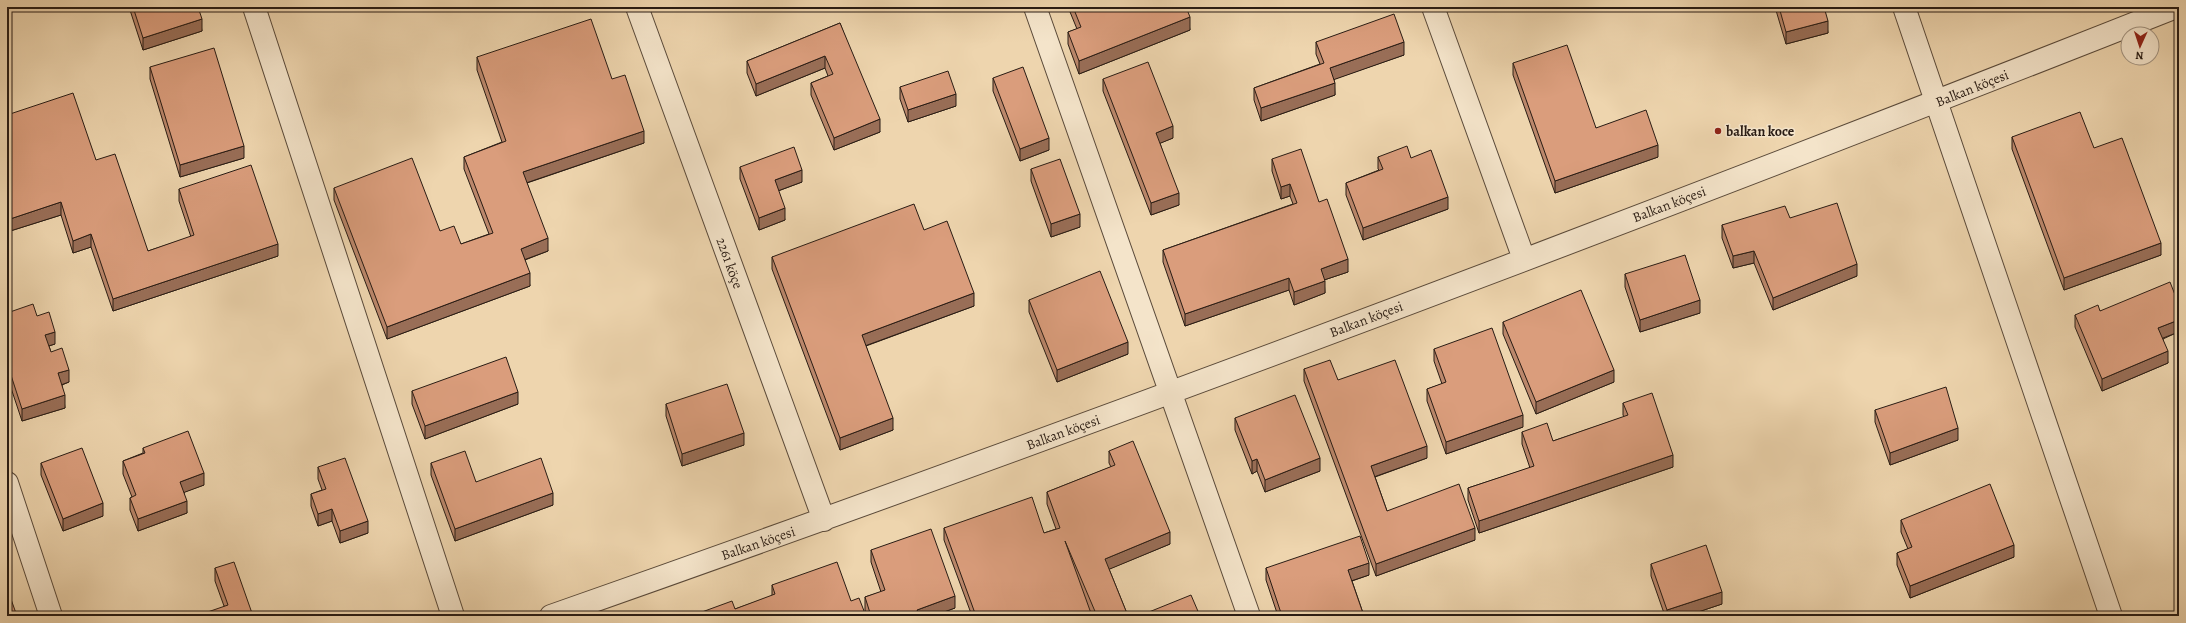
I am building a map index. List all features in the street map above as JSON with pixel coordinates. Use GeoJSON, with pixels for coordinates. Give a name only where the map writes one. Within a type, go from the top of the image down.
{"type":"FeatureCollection","features":[{"type":"Feature","properties":{"kind":"street"},"geometry":{"type":"LineString","coordinates":[[254,7],[453,616]]}},
{"type":"Feature","properties":{"kind":"street","name":"2261 köçe"},"geometry":{"type":"LineString","coordinates":[[637,7],[824,520]]}},
{"type":"Feature","properties":{"kind":"street"},"geometry":{"type":"LineString","coordinates":[[1035,7],[1249,616]]}},
{"type":"Feature","properties":{"kind":"street"},"geometry":{"type":"LineString","coordinates":[[1433,7],[1524,259]]}},
{"type":"Feature","properties":{"kind":"street"},"geometry":{"type":"LineString","coordinates":[[1904,7],[1938,101],[2111,616]]}},
{"type":"Feature","properties":{"kind":"street","name":"Balkan köçesi"},"geometry":{"type":"LineString","coordinates":[[551,616],[824,520],[1171,392],[1938,101],[2176,7]]}},
{"type":"Feature","properties":{"kind":"street"},"geometry":{"type":"LineString","coordinates":[[7,483],[51,616]]}},
{"type":"Feature","properties":{"kind":"building"},"geometry":{"type":"Polygon","coordinates":[[[133,7],[198,7],[202,19],[143,38],[133,7]]]}},
{"type":"Feature","properties":{"kind":"building"},"geometry":{"type":"Polygon","coordinates":[[[1073,7],[1186,7],[1190,17],[1079,61],[1068,32],[1081,27],[1073,7]]]}},
{"type":"Feature","properties":{"kind":"building"},"geometry":{"type":"Polygon","coordinates":[[[1779,7],[1824,7],[1828,21],[1786,32],[1779,7]]]}},
{"type":"Feature","properties":{"kind":"building"},"geometry":{"type":"Polygon","coordinates":[[[1394,14],[1404,42],[1330,68],[1335,83],[1261,108],[1254,88],[1324,63],[1316,42],[1394,14]]]}},
{"type":"Feature","properties":{"kind":"building"},"geometry":{"type":"Polygon","coordinates":[[[591,19],[612,79],[625,75],[644,131],[523,172],[548,238],[521,249],[530,273],[387,327],[334,188],[412,158],[440,231],[454,226],[461,244],[493,233],[464,157],[506,141],[477,57],[591,19]]]}},
{"type":"Feature","properties":{"kind":"building"},"geometry":{"type":"Polygon","coordinates":[[[840,23],[880,119],[834,138],[811,83],[833,74],[825,56],[756,84],[747,61],[840,23]]]}},
{"type":"Feature","properties":{"kind":"building"},"geometry":{"type":"Polygon","coordinates":[[[1567,45],[1596,128],[1646,110],[1658,145],[1555,181],[1513,63],[1567,45]]]}},
{"type":"Feature","properties":{"kind":"building"},"geometry":{"type":"Polygon","coordinates":[[[214,48],[244,146],[180,165],[150,67],[214,48]]]}},
{"type":"Feature","properties":{"kind":"building"},"geometry":{"type":"Polygon","coordinates":[[[1148,62],[1173,126],[1156,133],[1179,193],[1151,203],[1103,79],[1148,62]]]}},
{"type":"Feature","properties":{"kind":"building"},"geometry":{"type":"Polygon","coordinates":[[[1023,67],[1049,138],[1020,149],[993,78],[1023,67]]]}},
{"type":"Feature","properties":{"kind":"building"},"geometry":{"type":"Polygon","coordinates":[[[948,71],[956,94],[908,110],[900,87],[948,71]]]}},
{"type":"Feature","properties":{"kind":"building"},"geometry":{"type":"Polygon","coordinates":[[[73,93],[96,160],[115,154],[148,251],[194,235],[179,189],[251,165],[278,244],[113,299],[91,234],[73,241],[61,202],[7,220],[7,115],[73,93]]]}},
{"type":"Feature","properties":{"kind":"building"},"geometry":{"type":"Polygon","coordinates":[[[2080,112],[2094,148],[2122,138],[2161,243],[2064,278],[2012,137],[2080,112]]]}},
{"type":"Feature","properties":{"kind":"building"},"geometry":{"type":"Polygon","coordinates":[[[1407,146],[1411,158],[1431,150],[1448,197],[1363,228],[1346,183],[1383,169],[1378,157],[1407,146]]]}},
{"type":"Feature","properties":{"kind":"building"},"geometry":{"type":"Polygon","coordinates":[[[794,147],[802,170],[775,180],[785,208],[759,218],[740,167],[794,147]]]}},
{"type":"Feature","properties":{"kind":"building"},"geometry":{"type":"Polygon","coordinates":[[[1301,149],[1319,202],[1327,199],[1348,259],[1321,269],[1325,281],[1294,292],[1289,278],[1185,314],[1163,250],[1297,203],[1290,184],[1281,187],[1272,159],[1301,149]]]}},
{"type":"Feature","properties":{"kind":"building"},"geometry":{"type":"Polygon","coordinates":[[[1060,159],[1080,214],[1051,224],[1031,169],[1060,159]]]}},
{"type":"Feature","properties":{"kind":"building"},"geometry":{"type":"Polygon","coordinates":[[[1837,203],[1857,264],[1773,298],[1754,251],[1733,256],[1722,225],[1785,206],[1790,218],[1837,203]]]}},
{"type":"Feature","properties":{"kind":"building"},"geometry":{"type":"Polygon","coordinates":[[[914,204],[924,230],[947,221],[974,293],[862,335],[893,418],[840,438],[772,257],[914,204]]]}},
{"type":"Feature","properties":{"kind":"building"},"geometry":{"type":"Polygon","coordinates":[[[1685,255],[1700,300],[1640,320],[1625,274],[1685,255]]]}},
{"type":"Feature","properties":{"kind":"building"},"geometry":{"type":"Polygon","coordinates":[[[1100,271],[1128,342],[1057,370],[1029,300],[1100,271]]]}},
{"type":"Feature","properties":{"kind":"building"},"geometry":{"type":"Polygon","coordinates":[[[2170,282],[2179,305],[2179,328],[2176,321],[2158,328],[2168,351],[2102,379],[2075,315],[2098,305],[2100,311],[2170,282]]]}},
{"type":"Feature","properties":{"kind":"building"},"geometry":{"type":"Polygon","coordinates":[[[1581,290],[1614,370],[1536,402],[1503,322],[1581,290]]]}},
{"type":"Feature","properties":{"kind":"building"},"geometry":{"type":"Polygon","coordinates":[[[33,304],[37,316],[49,312],[55,332],[45,335],[51,352],[62,348],[69,370],[58,373],[65,395],[22,409],[7,363],[7,313],[33,304]]]}},
{"type":"Feature","properties":{"kind":"building"},"geometry":{"type":"Polygon","coordinates":[[[1492,328],[1523,415],[1446,442],[1427,389],[1446,382],[1434,349],[1492,328]]]}},
{"type":"Feature","properties":{"kind":"building"},"geometry":{"type":"Polygon","coordinates":[[[506,357],[518,392],[425,426],[412,391],[506,357]]]}},
{"type":"Feature","properties":{"kind":"building"},"geometry":{"type":"Polygon","coordinates":[[[1330,360],[1338,380],[1395,360],[1427,446],[1371,466],[1387,511],[1459,484],[1475,528],[1376,564],[1304,369],[1330,360]]]}},
{"type":"Feature","properties":{"kind":"building"},"geometry":{"type":"Polygon","coordinates":[[[727,384],[744,433],[682,454],[666,404],[727,384]]]}},
{"type":"Feature","properties":{"kind":"building"},"geometry":{"type":"Polygon","coordinates":[[[1946,387],[1958,428],[1890,453],[1875,410],[1946,387]]]}},
{"type":"Feature","properties":{"kind":"building"},"geometry":{"type":"Polygon","coordinates":[[[1652,393],[1673,455],[1479,521],[1468,488],[1534,466],[1522,432],[1547,423],[1553,441],[1628,415],[1623,403],[1652,393]]]}},
{"type":"Feature","properties":{"kind":"building"},"geometry":{"type":"Polygon","coordinates":[[[1295,395],[1320,458],[1265,480],[1257,459],[1252,461],[1235,418],[1295,395]]]}},
{"type":"Feature","properties":{"kind":"building"},"geometry":{"type":"Polygon","coordinates":[[[188,431],[204,473],[180,482],[187,501],[138,519],[130,498],[136,495],[123,461],[145,453],[143,448],[188,431]]]}},
{"type":"Feature","properties":{"kind":"building"},"geometry":{"type":"Polygon","coordinates":[[[1133,441],[1170,532],[1105,559],[1128,616],[1097,616],[1065,541],[1092,616],[976,616],[944,528],[1032,497],[1044,533],[1060,528],[1047,492],[1115,465],[1109,451],[1133,441]]]}},
{"type":"Feature","properties":{"kind":"building"},"geometry":{"type":"Polygon","coordinates":[[[82,448],[103,503],[63,519],[41,463],[82,448]]]}},
{"type":"Feature","properties":{"kind":"building"},"geometry":{"type":"Polygon","coordinates":[[[465,451],[476,482],[541,458],[553,493],[455,529],[431,463],[465,451]]]}},
{"type":"Feature","properties":{"kind":"building"},"geometry":{"type":"Polygon","coordinates":[[[345,458],[368,521],[340,531],[332,509],[318,514],[311,494],[326,489],[318,467],[345,458]]]}},
{"type":"Feature","properties":{"kind":"building"},"geometry":{"type":"Polygon","coordinates":[[[1990,484],[2014,545],[1910,586],[1897,553],[1912,547],[1901,520],[1990,484]]]}},
{"type":"Feature","properties":{"kind":"building"},"geometry":{"type":"Polygon","coordinates":[[[931,529],[955,596],[917,610],[920,616],[871,616],[865,597],[885,590],[871,550],[931,529]]]}},
{"type":"Feature","properties":{"kind":"building"},"geometry":{"type":"Polygon","coordinates":[[[1360,536],[1369,563],[1348,570],[1364,616],[1282,616],[1266,568],[1360,536]]]}},
{"type":"Feature","properties":{"kind":"building"},"geometry":{"type":"Polygon","coordinates":[[[1706,545],[1722,592],[1667,610],[1651,564],[1706,545]]]}},
{"type":"Feature","properties":{"kind":"building"},"geometry":{"type":"Polygon","coordinates":[[[234,562],[253,616],[196,616],[228,605],[215,568],[234,562]]]}},
{"type":"Feature","properties":{"kind":"building"},"geometry":{"type":"Polygon","coordinates":[[[837,562],[851,601],[859,598],[866,616],[691,616],[732,601],[735,609],[775,594],[772,585],[837,562]]]}},
{"type":"Feature","properties":{"kind":"building"},"geometry":{"type":"Polygon","coordinates":[[[7,588],[17,616],[7,616],[7,588]]]}},
{"type":"Feature","properties":{"kind":"building"},"geometry":{"type":"Polygon","coordinates":[[[1191,595],[1200,616],[1139,616],[1191,595]]]}},
{"type":"Feature","properties":{"kind":"place","name":"balkan koce"},"geometry":{"type":"Point","coordinates":[1718,131]}}]}
